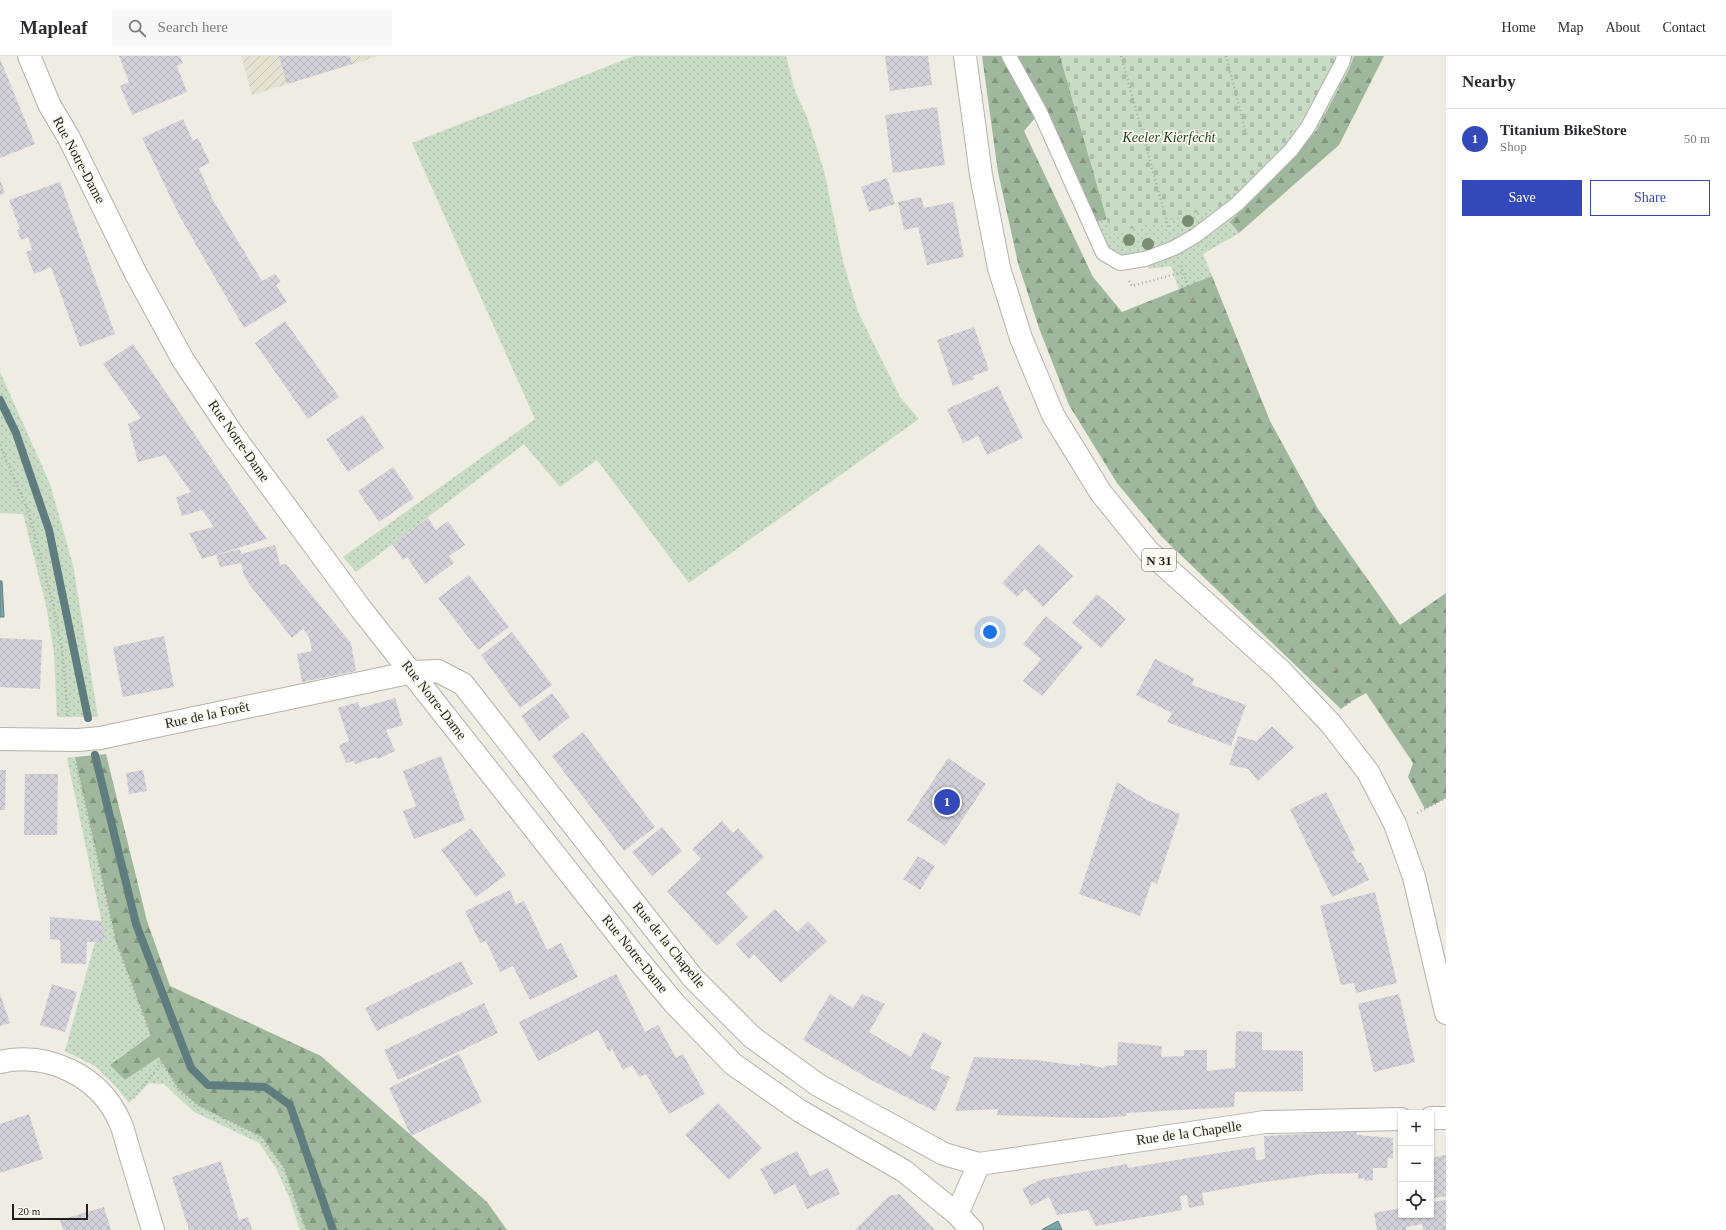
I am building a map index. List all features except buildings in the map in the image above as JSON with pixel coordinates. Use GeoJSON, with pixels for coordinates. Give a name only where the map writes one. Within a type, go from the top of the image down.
{"type":"FeatureCollection","features":[{"type":"Feature","properties":{"kind":"street","name":"Rue Notre-Dame"},"geometry":{"type":"LineString","coordinates":[[29,56],[50,106],[70,138],[135,272],[183,360],[233,435],[361,609],[413,672],[634,955],[674,1003],[733,1064],[800,1111],[904,1171],[957,1214],[972,1230]]}},
{"type":"Feature","properties":{"kind":"street","name":"N 31"},"geometry":{"type":"LineString","coordinates":[[965,56],[981,175],[999,268],[1021,338],[1053,415],[1100,493],[1148,551],[1281,671],[1331,724],[1368,772],[1394,824],[1414,877],[1446,1013]]}},
{"type":"Feature","properties":{"kind":"street","name":"Rue de la Chapelle"},"geometry":{"type":"LineString","coordinates":[[413,672],[438,671],[463,684],[693,978],[752,1037],[818,1085],[944,1154],[979,1164],[1265,1122],[1398,1119]]}},
{"type":"Feature","properties":{"kind":"street","name":"Rue de la Forêt"},"geometry":{"type":"LineString","coordinates":[[0,739],[70,740],[106,736],[413,672]]}},
{"type":"Feature","properties":{"kind":"street"},"geometry":{"type":"LineString","coordinates":[[0,1062],[13,1059],[39,1060],[63,1066],[87,1080],[106,1099],[120,1122],[153,1230]]}},
{"type":"Feature","properties":{"kind":"street"},"geometry":{"type":"LineString","coordinates":[[1434,1118],[1446,1118]]}},
{"type":"Feature","properties":{"kind":"street"},"geometry":{"type":"LineString","coordinates":[[957,1214],[979,1164]]}},
{"type":"Feature","properties":{"kind":"lane"},"geometry":{"type":"LineString","coordinates":[[1009,56],[1040,112],[1103,253],[1120,263],[1145,259],[1174,248],[1195,236],[1237,204],[1291,150],[1308,126],[1344,56]]}},
{"type":"Feature","properties":{"kind":"path"},"geometry":{"type":"LineString","coordinates":[[1121,56],[1174,248]]}},
{"type":"Feature","properties":{"kind":"path"},"geometry":{"type":"LineString","coordinates":[[1226,56],[1247,137]]}},
{"type":"Feature","properties":{"kind":"path"},"geometry":{"type":"LineString","coordinates":[[1189,289],[1272,528],[1350,702],[1341,709],[1331,724]]}},
{"type":"Feature","properties":{"kind":"path"},"geometry":{"type":"LineString","coordinates":[[0,445],[29,513],[53,604],[62,649],[70,740],[116,941],[162,1062],[178,1088],[199,1106],[262,1137],[284,1168],[306,1230]]}},
{"type":"Feature","properties":{"kind":"path"},"geometry":{"type":"LineString","coordinates":[[1394,824],[1446,798]]}},
{"type":"Feature","properties":{"kind":"path"},"geometry":{"type":"LineString","coordinates":[[117,1116],[139,1093],[162,1062]]}},
{"type":"Feature","properties":{"kind":"shaded area"},"geometry":{"type":"Polygon","coordinates":[[[241,56],[379,56],[252,95],[241,56]]]}},
{"type":"Feature","properties":{"kind":"green space"},"geometry":{"type":"Polygon","coordinates":[[[634,56],[786,56],[795,91],[807,117],[824,171],[843,261],[858,312],[900,397],[919,419],[689,583],[597,460],[560,487],[524,444],[356,572],[343,557],[535,419],[412,143],[634,56]]]}},
{"type":"Feature","properties":{"kind":"green space"},"geometry":{"type":"Polygon","coordinates":[[[982,56],[1060,56],[1107,219],[1090,224],[1040,112],[1024,131],[1093,277],[1122,312],[1212,276],[1270,421],[1318,509],[1400,625],[1446,593],[1446,798],[1425,809],[1408,777],[1413,763],[1366,693],[1341,709],[1162,537],[1117,483],[1069,405],[1039,328],[1018,263],[998,172],[982,56]]]}},
{"type":"Feature","properties":{"kind":"green space","name":"Keeler Kierfecht"},"geometry":{"type":"Polygon","coordinates":[[[1060,56],[1354,56],[1349,69],[1316,131],[1299,121],[1285,144],[1220,207],[1111,234],[1060,56]]]}},
{"type":"Feature","properties":{"kind":"green space"},"geometry":{"type":"Polygon","coordinates":[[[1354,56],[1384,56],[1339,145],[1239,233],[1230,222],[1316,131],[1349,69],[1354,56]]]}},
{"type":"Feature","properties":{"kind":"green space"},"geometry":{"type":"Polygon","coordinates":[[[1299,121],[1316,131],[1230,222],[1239,233],[1203,254],[1212,276],[1179,290],[1171,266],[1149,269],[1145,259],[1120,263],[1103,253],[1090,224],[1107,219],[1112,234],[1285,144],[1299,121]]]}},
{"type":"Feature","properties":{"kind":"green space"},"geometry":{"type":"Polygon","coordinates":[[[0,372],[50,484],[73,565],[98,717],[57,717],[54,653],[46,605],[23,514],[0,513],[0,372]]]}},
{"type":"Feature","properties":{"kind":"green space"},"geometry":{"type":"Polygon","coordinates":[[[106,754],[147,921],[170,986],[321,1056],[487,1202],[507,1230],[306,1230],[284,1168],[262,1137],[199,1106],[178,1088],[159,1057],[125,1080],[110,1065],[151,1035],[116,941],[75,757],[106,754]]]}},
{"type":"Feature","properties":{"kind":"green space"},"geometry":{"type":"Polygon","coordinates":[[[75,757],[116,941],[151,1035],[111,1064],[125,1080],[159,1057],[199,1106],[262,1137],[284,1168],[306,1230],[300,1230],[289,1197],[276,1168],[259,1143],[194,1112],[164,1084],[149,1083],[129,1103],[118,1089],[95,1066],[65,1051],[95,942],[106,942],[67,758],[75,757]]]}},
{"type":"Feature","properties":{"kind":"water"},"geometry":{"type":"Polygon","coordinates":[[[0,581],[2,581],[4,617],[0,617],[0,581]]]}},
{"type":"Feature","properties":{"kind":"water"},"geometry":{"type":"Polygon","coordinates":[[[1058,1221],[1062,1230],[1043,1230],[1043,1229],[1058,1221]]]}},
{"type":"Feature","properties":{"kind":"waterway"},"geometry":{"type":"LineString","coordinates":[[0,400],[16,433],[49,530],[88,718]]}},
{"type":"Feature","properties":{"kind":"waterway"},"geometry":{"type":"LineString","coordinates":[[95,755],[136,924],[191,1068],[208,1085],[265,1087],[290,1105],[333,1230]]}},
{"type":"Feature","properties":{"kind":"place","name":"Titanium BikeStore"},"geometry":{"type":"Point","coordinates":[947,802]}}]}
